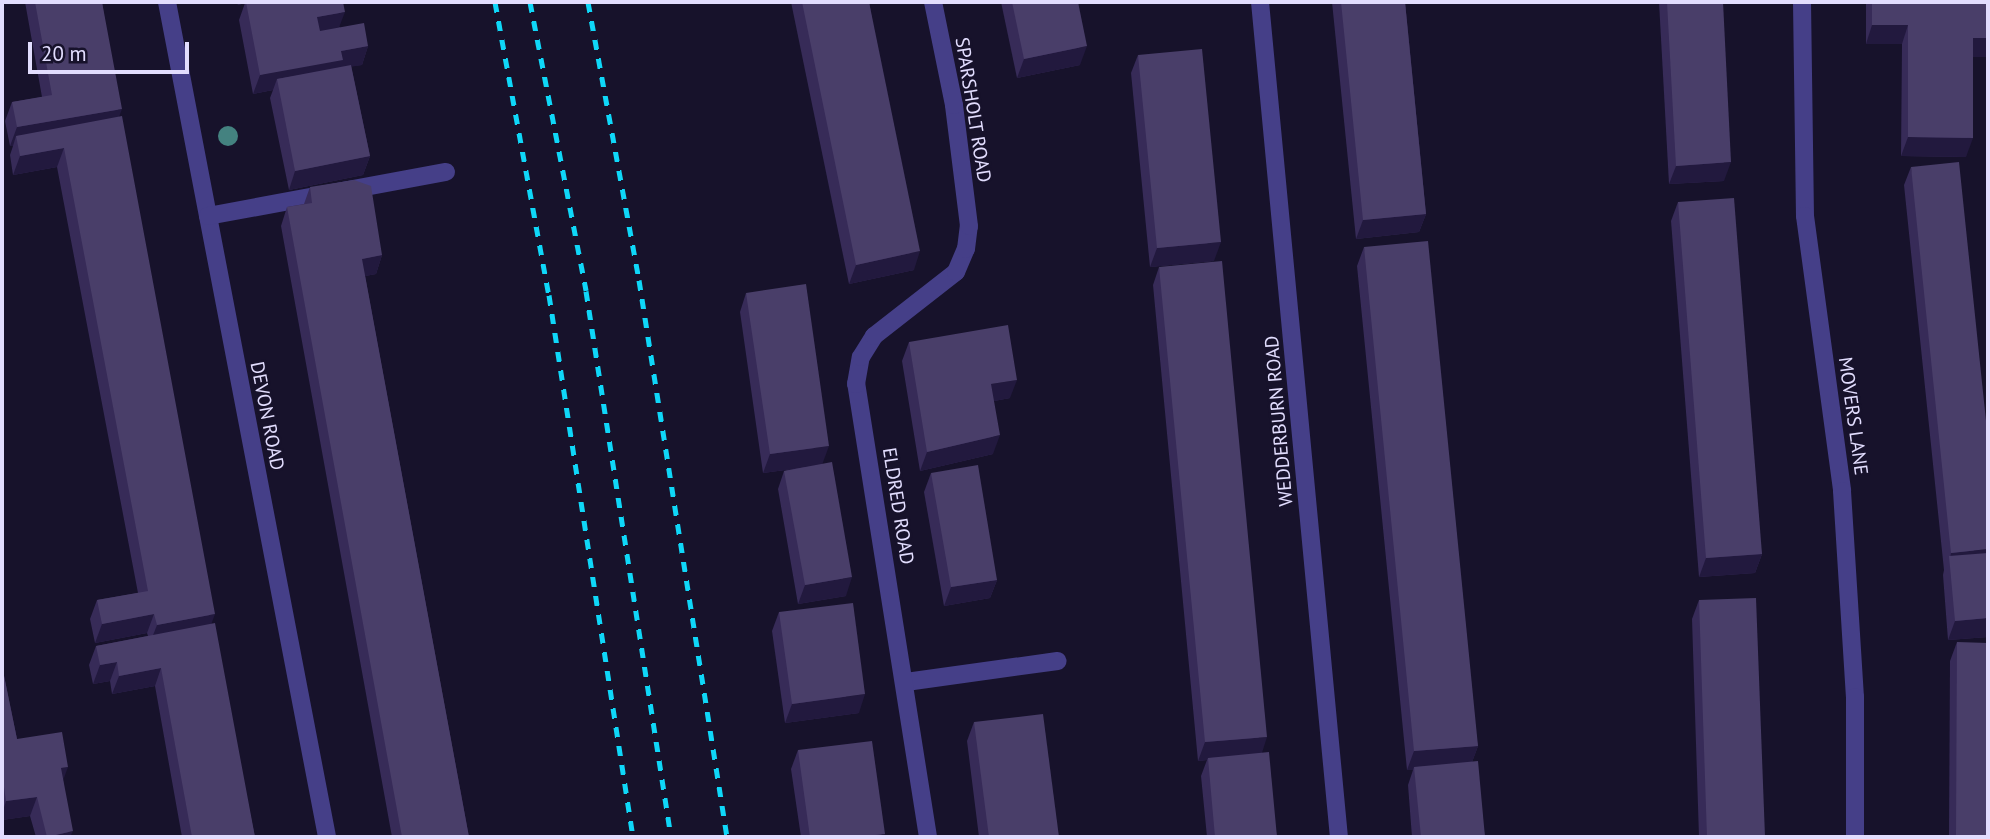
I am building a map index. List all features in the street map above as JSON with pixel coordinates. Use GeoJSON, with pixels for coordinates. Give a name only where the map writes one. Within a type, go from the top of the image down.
{"type":"FeatureCollection","features":[{"type":"Feature","properties":{"kind":"street","name":"DEVON ROAD"},"geometry":{"type":"LineString","coordinates":[[167,2],[327,837]]}},
{"type":"Feature","properties":{"kind":"street","name":"SPARSHOLT ROAD"},"geometry":{"type":"LineString","coordinates":[[933,2],[954,105],[969,226]]}},
{"type":"Feature","properties":{"kind":"street","name":"WEDDERBURN ROAD"},"geometry":{"type":"LineString","coordinates":[[1260,2],[1339,837]]}},
{"type":"Feature","properties":{"kind":"street","name":"MOVERS LANE"},"geometry":{"type":"LineString","coordinates":[[1802,2],[1805,216],[1842,491],[1855,697],[1855,837]]}},
{"type":"Feature","properties":{"kind":"street"},"geometry":{"type":"LineString","coordinates":[[208,216],[446,172]]}},
{"type":"Feature","properties":{"kind":"street","name":"ELDRED ROAD"},"geometry":{"type":"LineString","coordinates":[[928,837],[906,682],[856,384],[861,357],[874,336],[956,272],[969,226]]}},
{"type":"Feature","properties":{"kind":"street"},"geometry":{"type":"LineString","coordinates":[[906,682],[1058,661]]}},
{"type":"Feature","properties":{"kind":"building"},"geometry":{"type":"Polygon","coordinates":[[[35,2],[102,2],[122,109],[17,127],[12,102],[52,95],[35,2]]]}},
{"type":"Feature","properties":{"kind":"building"},"geometry":{"type":"Polygon","coordinates":[[[246,2],[343,2],[345,12],[317,17],[320,31],[364,23],[368,46],[341,51],[343,60],[260,75],[246,2]]]}},
{"type":"Feature","properties":{"kind":"building"},"geometry":{"type":"Polygon","coordinates":[[[802,2],[869,2],[920,251],[856,265],[802,2]]]}},
{"type":"Feature","properties":{"kind":"building"},"geometry":{"type":"Polygon","coordinates":[[[1012,2],[1078,2],[1087,46],[1024,59],[1012,2]]]}},
{"type":"Feature","properties":{"kind":"building"},"geometry":{"type":"Polygon","coordinates":[[[1341,2],[1405,2],[1426,214],[1363,220],[1341,2]]]}},
{"type":"Feature","properties":{"kind":"building"},"geometry":{"type":"Polygon","coordinates":[[[1667,2],[1723,2],[1731,162],[1676,166],[1667,2]]]}},
{"type":"Feature","properties":{"kind":"building"},"geometry":{"type":"Polygon","coordinates":[[[1872,2],[1988,2],[1988,38],[1973,38],[1973,138],[1908,137],[1908,25],[1872,25],[1872,2]]]}},
{"type":"Feature","properties":{"kind":"building"},"geometry":{"type":"Polygon","coordinates":[[[1202,49],[1221,242],[1157,248],[1138,55],[1202,49]]]}},
{"type":"Feature","properties":{"kind":"building"},"geometry":{"type":"Polygon","coordinates":[[[351,65],[370,156],[295,171],[277,79],[351,65]]]}},
{"type":"Feature","properties":{"kind":"building"},"geometry":{"type":"Polygon","coordinates":[[[122,116],[215,614],[157,625],[154,614],[102,624],[97,600],[148,591],[64,148],[20,156],[16,136],[122,116]]]}},
{"type":"Feature","properties":{"kind":"building"},"geometry":{"type":"Polygon","coordinates":[[[1959,162],[1988,440],[1988,549],[1951,553],[1911,167],[1959,162]]]}},
{"type":"Feature","properties":{"kind":"building"},"geometry":{"type":"Polygon","coordinates":[[[354,180],[371,186],[382,255],[362,259],[469,837],[402,837],[287,207],[312,203],[310,187],[354,180]]]}},
{"type":"Feature","properties":{"kind":"building"},"geometry":{"type":"Polygon","coordinates":[[[1734,198],[1762,554],[1706,558],[1678,202],[1734,198]]]}},
{"type":"Feature","properties":{"kind":"building"},"geometry":{"type":"Polygon","coordinates":[[[1428,241],[1478,746],[1414,751],[1364,247],[1428,241]]]}},
{"type":"Feature","properties":{"kind":"building"},"geometry":{"type":"Polygon","coordinates":[[[1222,261],[1267,737],[1205,742],[1159,267],[1222,261]]]}},
{"type":"Feature","properties":{"kind":"building"},"geometry":{"type":"Polygon","coordinates":[[[806,284],[829,446],[770,454],[746,293],[806,284]]]}},
{"type":"Feature","properties":{"kind":"building"},"geometry":{"type":"Polygon","coordinates":[[[1008,325],[1017,380],[991,384],[1000,435],[927,452],[909,342],[1008,325]]]}},
{"type":"Feature","properties":{"kind":"building"},"geometry":{"type":"Polygon","coordinates":[[[832,462],[852,577],[805,585],[784,471],[832,462]]]}},
{"type":"Feature","properties":{"kind":"building"},"geometry":{"type":"Polygon","coordinates":[[[978,465],[997,580],[951,587],[931,473],[978,465]]]}},
{"type":"Feature","properties":{"kind":"building"},"geometry":{"type":"Polygon","coordinates":[[[1988,553],[1988,618],[1955,621],[1949,556],[1988,553]]]}},
{"type":"Feature","properties":{"kind":"building"},"geometry":{"type":"Polygon","coordinates":[[[1756,598],[1765,837],[1707,837],[1699,600],[1756,598]]]}},
{"type":"Feature","properties":{"kind":"building"},"geometry":{"type":"Polygon","coordinates":[[[853,603],[865,694],[792,704],[779,612],[853,603]]]}},
{"type":"Feature","properties":{"kind":"building"},"geometry":{"type":"Polygon","coordinates":[[[215,623],[255,837],[192,837],[161,668],[119,676],[117,662],[100,665],[96,646],[215,623]]]}},
{"type":"Feature","properties":{"kind":"building"},"geometry":{"type":"Polygon","coordinates":[[[1957,642],[1988,643],[1988,837],[1956,837],[1957,642]]]}},
{"type":"Feature","properties":{"kind":"building"},"geometry":{"type":"Polygon","coordinates":[[[2,666],[17,739],[62,732],[68,767],[61,768],[73,831],[47,837],[37,797],[6,801],[2,780],[2,666]]]}},
{"type":"Feature","properties":{"kind":"building"},"geometry":{"type":"Polygon","coordinates":[[[1043,714],[1059,837],[989,837],[974,722],[1043,714]]]}},
{"type":"Feature","properties":{"kind":"building"},"geometry":{"type":"Polygon","coordinates":[[[872,741],[885,834],[810,837],[798,750],[872,741]]]}},
{"type":"Feature","properties":{"kind":"building"},"geometry":{"type":"Polygon","coordinates":[[[1269,752],[1277,837],[1215,837],[1208,758],[1269,752]]]}},
{"type":"Feature","properties":{"kind":"building"},"geometry":{"type":"Polygon","coordinates":[[[1478,761],[1485,837],[1421,837],[1414,767],[1478,761]]]}},
{"type":"Feature","properties":{"kind":"railway"},"geometry":{"type":"LineString","coordinates":[[495,2],[549,295],[633,837]]}},
{"type":"Feature","properties":{"kind":"railway"},"geometry":{"type":"LineString","coordinates":[[530,2],[586,291],[671,837]]}},
{"type":"Feature","properties":{"kind":"railway"},"geometry":{"type":"LineString","coordinates":[[588,2],[639,280],[727,837]]}}]}
